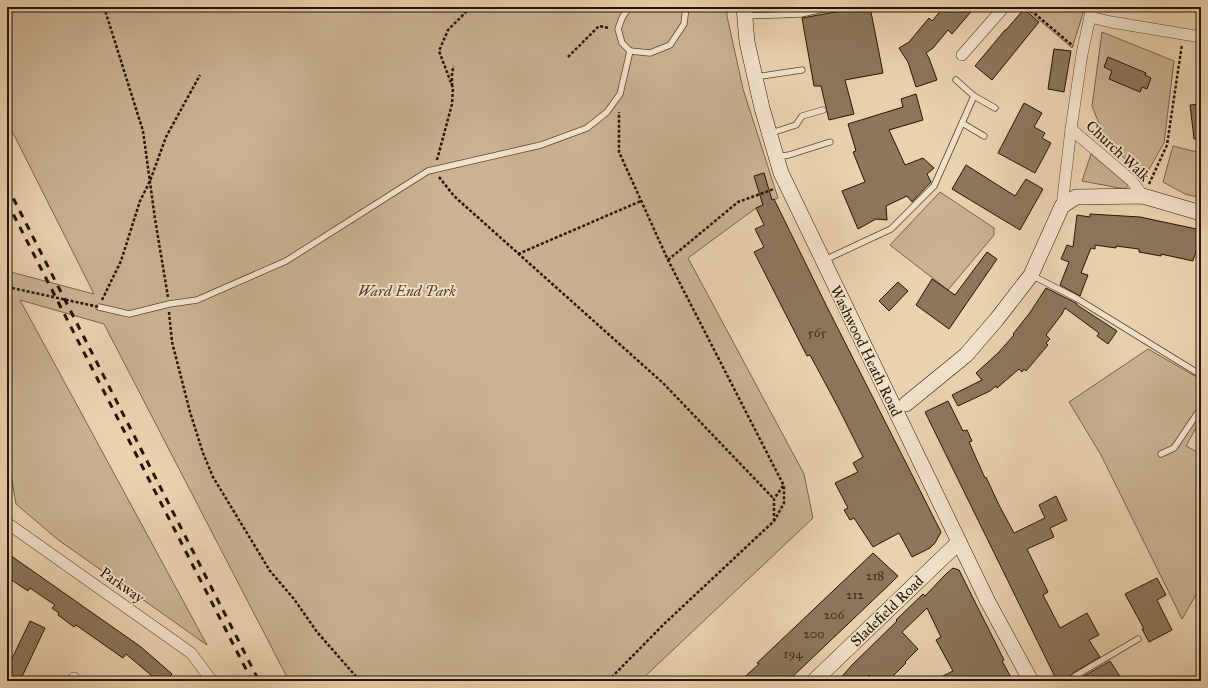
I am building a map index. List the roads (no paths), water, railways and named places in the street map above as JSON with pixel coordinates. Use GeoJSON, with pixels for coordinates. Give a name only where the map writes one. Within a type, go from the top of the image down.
{"type":"FeatureCollection","features":[{"type":"Feature","properties":{"kind":"main road","name":"Washwood Heath Road"},"geometry":{"type":"LineString","coordinates":[[744,12],[747,42],[755,77],[769,134],[781,173],[823,262],[901,409],[959,542],[988,602],[1031,681]]}},
{"type":"Feature","properties":{"kind":"main road"},"geometry":{"type":"LineString","coordinates":[[901,409],[966,355],[997,319],[1031,275],[1062,206],[1076,197],[1143,196],[1201,213]]}},
{"type":"Feature","properties":{"kind":"main road","name":"Sladefield Road"},"geometry":{"type":"LineString","coordinates":[[814,681],[959,542]]}},
{"type":"Feature","properties":{"kind":"street"},"geometry":{"type":"LineString","coordinates":[[962,55],[1004,7]]}},
{"type":"Feature","properties":{"kind":"street"},"geometry":{"type":"LineString","coordinates":[[1091,12],[1111,22],[1201,37]]}},
{"type":"Feature","properties":{"kind":"street","name":"Church Walk"},"geometry":{"type":"LineString","coordinates":[[1062,206],[1082,54],[1091,12]]}},
{"type":"Feature","properties":{"kind":"street","name":"Church Walk"},"geometry":{"type":"LineString","coordinates":[[1072,129],[1132,181],[1143,196]]}},
{"type":"Feature","properties":{"kind":"street","name":"Parkway"},"geometry":{"type":"LineString","coordinates":[[7,524],[192,653],[212,681]]}},
{"type":"Feature","properties":{"kind":"lane"},"geometry":{"type":"LineString","coordinates":[[629,7],[622,18],[618,29],[622,43],[630,51],[650,53],[670,45],[684,24],[686,7]]}},
{"type":"Feature","properties":{"kind":"lane"},"geometry":{"type":"LineString","coordinates":[[744,12],[801,14],[832,7]]}},
{"type":"Feature","properties":{"kind":"lane"},"geometry":{"type":"LineString","coordinates":[[99,307],[130,314],[169,304],[197,300],[286,261],[428,171],[541,145],[587,128],[607,112],[620,94],[630,51]]}},
{"type":"Feature","properties":{"kind":"lane"},"geometry":{"type":"LineString","coordinates":[[755,77],[802,70]]}},
{"type":"Feature","properties":{"kind":"lane"},"geometry":{"type":"LineString","coordinates":[[956,80],[974,96],[995,108]]}},
{"type":"Feature","properties":{"kind":"lane"},"geometry":{"type":"LineString","coordinates":[[823,262],[891,229],[934,186],[974,96]]}},
{"type":"Feature","properties":{"kind":"lane"},"geometry":{"type":"LineString","coordinates":[[769,134],[796,125],[802,116],[824,110]]}},
{"type":"Feature","properties":{"kind":"lane"},"geometry":{"type":"LineString","coordinates":[[962,123],[984,136]]}},
{"type":"Feature","properties":{"kind":"lane"},"geometry":{"type":"LineString","coordinates":[[776,157],[789,155],[830,142]]}},
{"type":"Feature","properties":{"kind":"lane"},"geometry":{"type":"LineString","coordinates":[[1031,275],[1076,298],[1201,375]]}},
{"type":"Feature","properties":{"kind":"lane"},"geometry":{"type":"LineString","coordinates":[[1161,454],[1174,448],[1201,408]]}},
{"type":"Feature","properties":{"kind":"lane"},"geometry":{"type":"LineString","coordinates":[[1075,676],[1138,639]]}},
{"type":"Feature","properties":{"kind":"railway"},"geometry":{"type":"LineString","coordinates":[[7,186],[259,681]]}},
{"type":"Feature","properties":{"kind":"railway"},"geometry":{"type":"LineString","coordinates":[[7,202],[252,681]]}},
{"type":"Feature","properties":{"kind":"park label","name":"Ward End Park"},"geometry":{"type":"Point","coordinates":[407,291]}}]}
